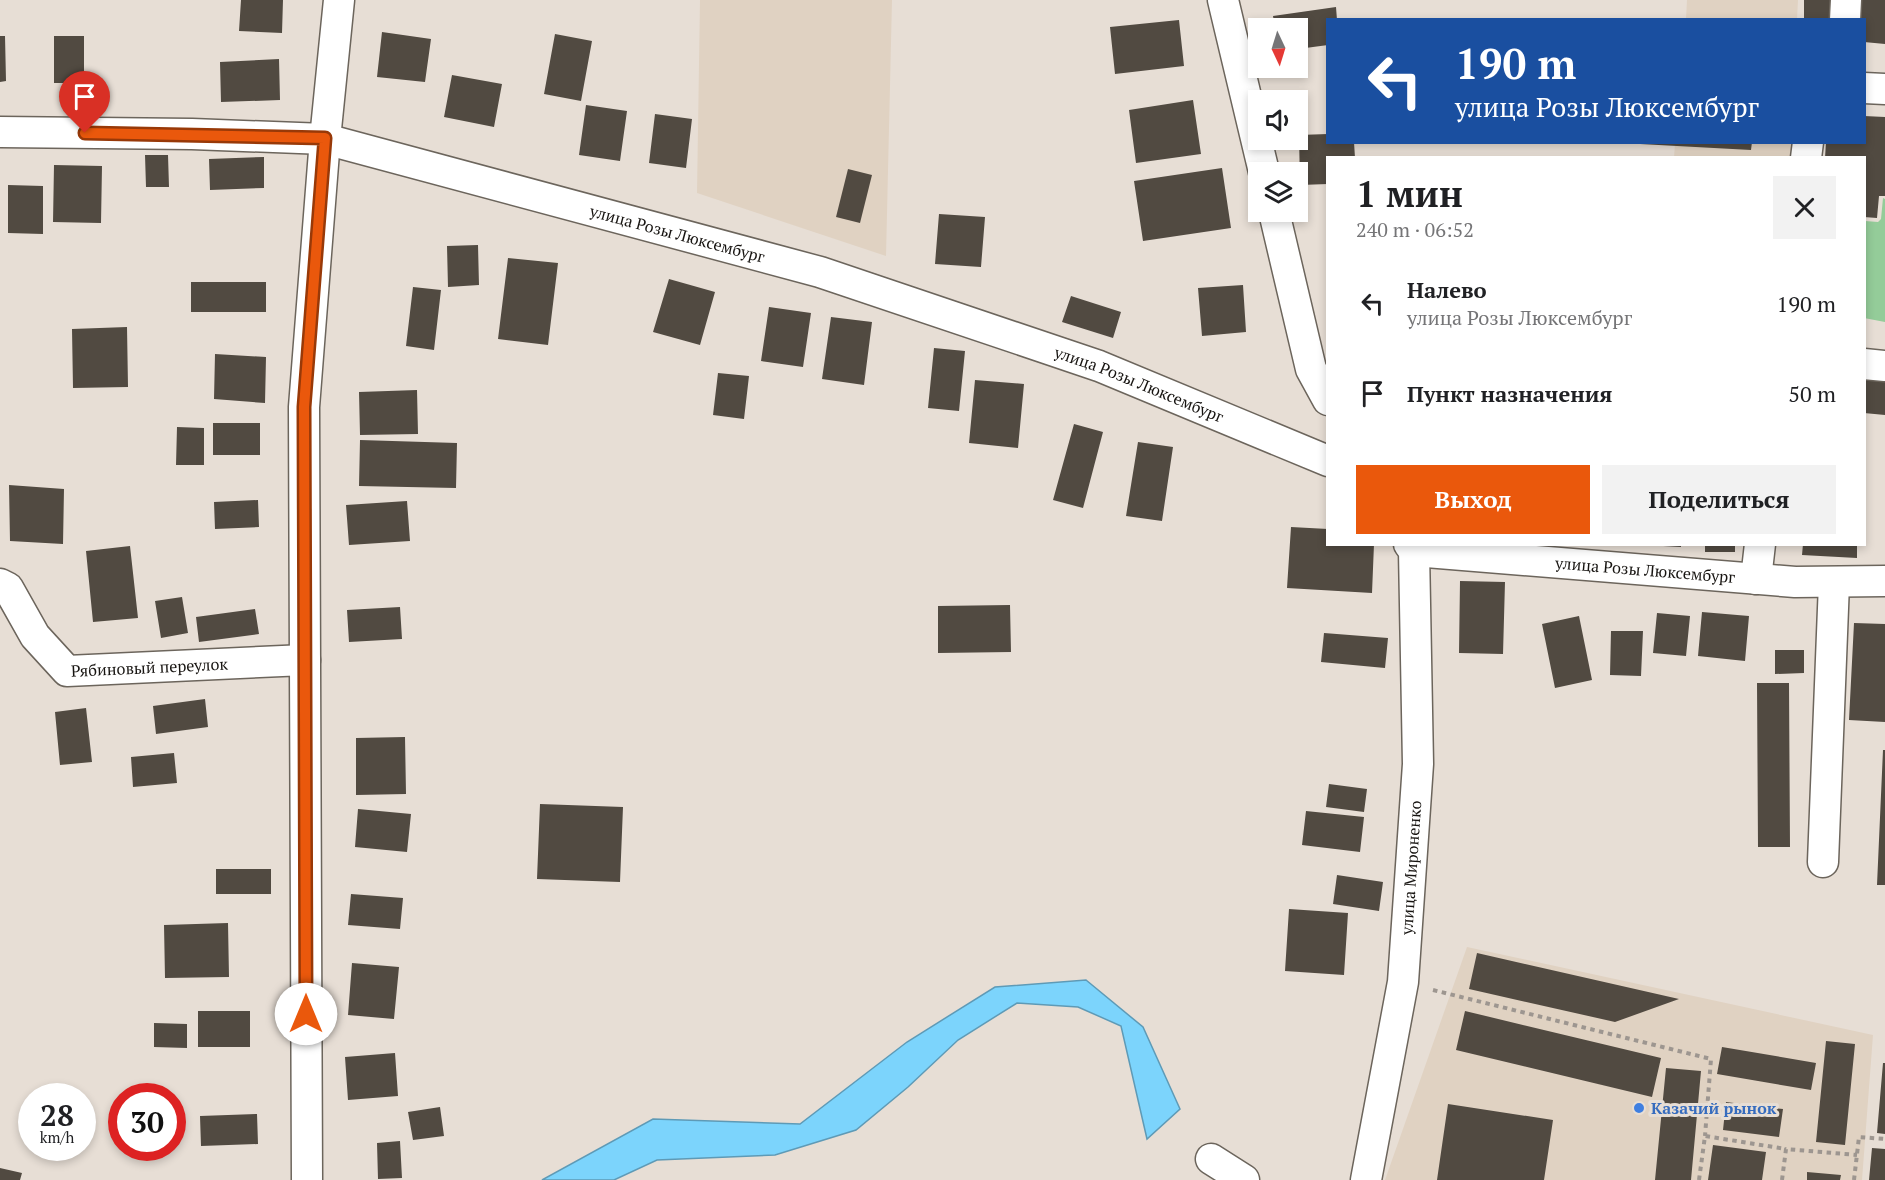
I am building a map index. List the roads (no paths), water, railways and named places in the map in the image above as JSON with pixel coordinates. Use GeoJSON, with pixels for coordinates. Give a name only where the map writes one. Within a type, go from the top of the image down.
{"type":"FeatureCollection","features":[{"type":"Feature","properties":{"kind":"street"},"geometry":{"type":"LineString","coordinates":[[306,1180],[304,407],[325,138],[339,0]]}},
{"type":"Feature","properties":{"kind":"street"},"geometry":{"type":"LineString","coordinates":[[1224,0],[1262,162]]}},
{"type":"Feature","properties":{"kind":"street"},"geometry":{"type":"LineString","coordinates":[[1845,18],[1846,0]]}},
{"type":"Feature","properties":{"kind":"street"},"geometry":{"type":"LineString","coordinates":[[1866,88],[1885,89]]}},
{"type":"Feature","properties":{"kind":"street","name":"улица Розы Люксембург"},"geometry":{"type":"LineString","coordinates":[[0,132],[325,138],[820,272],[1099,366],[1326,460]]}},
{"type":"Feature","properties":{"kind":"street"},"geometry":{"type":"LineString","coordinates":[[1276,222],[1311,369],[1326,396]]}},
{"type":"Feature","properties":{"kind":"street"},"geometry":{"type":"LineString","coordinates":[[1866,364],[1885,366]]}},
{"type":"Feature","properties":{"kind":"street"},"geometry":{"type":"LineString","coordinates":[[1756,579],[1760,546]]}},
{"type":"Feature","properties":{"kind":"street","name":"улица Розы Люксембург"},"geometry":{"type":"LineString","coordinates":[[1411,548],[1756,579],[1834,583],[1885,581]]}},
{"type":"Feature","properties":{"kind":"street","name":"улица Мироненко"},"geometry":{"type":"LineString","coordinates":[[1366,1180],[1403,982],[1418,764],[1411,548]]}},
{"type":"Feature","properties":{"kind":"street"},"geometry":{"type":"LineString","coordinates":[[1823,862],[1834,583]]}},
{"type":"Feature","properties":{"kind":"street","name":"Рябиновый переулок"},"geometry":{"type":"LineString","coordinates":[[0,584],[8,588],[35,636],[67,671],[305,660]]}},
{"type":"Feature","properties":{"kind":"street"},"geometry":{"type":"LineString","coordinates":[[1211,1159],[1244,1180]]}},
{"type":"Feature","properties":{"kind":"water"},"geometry":{"type":"Polygon","coordinates":[[[1086,980],[1143,1027],[1180,1109],[1147,1139],[1121,1026],[1078,1007],[1017,1003],[958,1040],[908,1087],[856,1130],[775,1155],[657,1160],[614,1180],[542,1180],[653,1119],[800,1124],[907,1042],[995,987],[1086,980]]]}},
{"type":"Feature","properties":{"kind":"place","name":"Казачий рынок"},"geometry":{"type":"Point","coordinates":[1639,1108]}}]}
